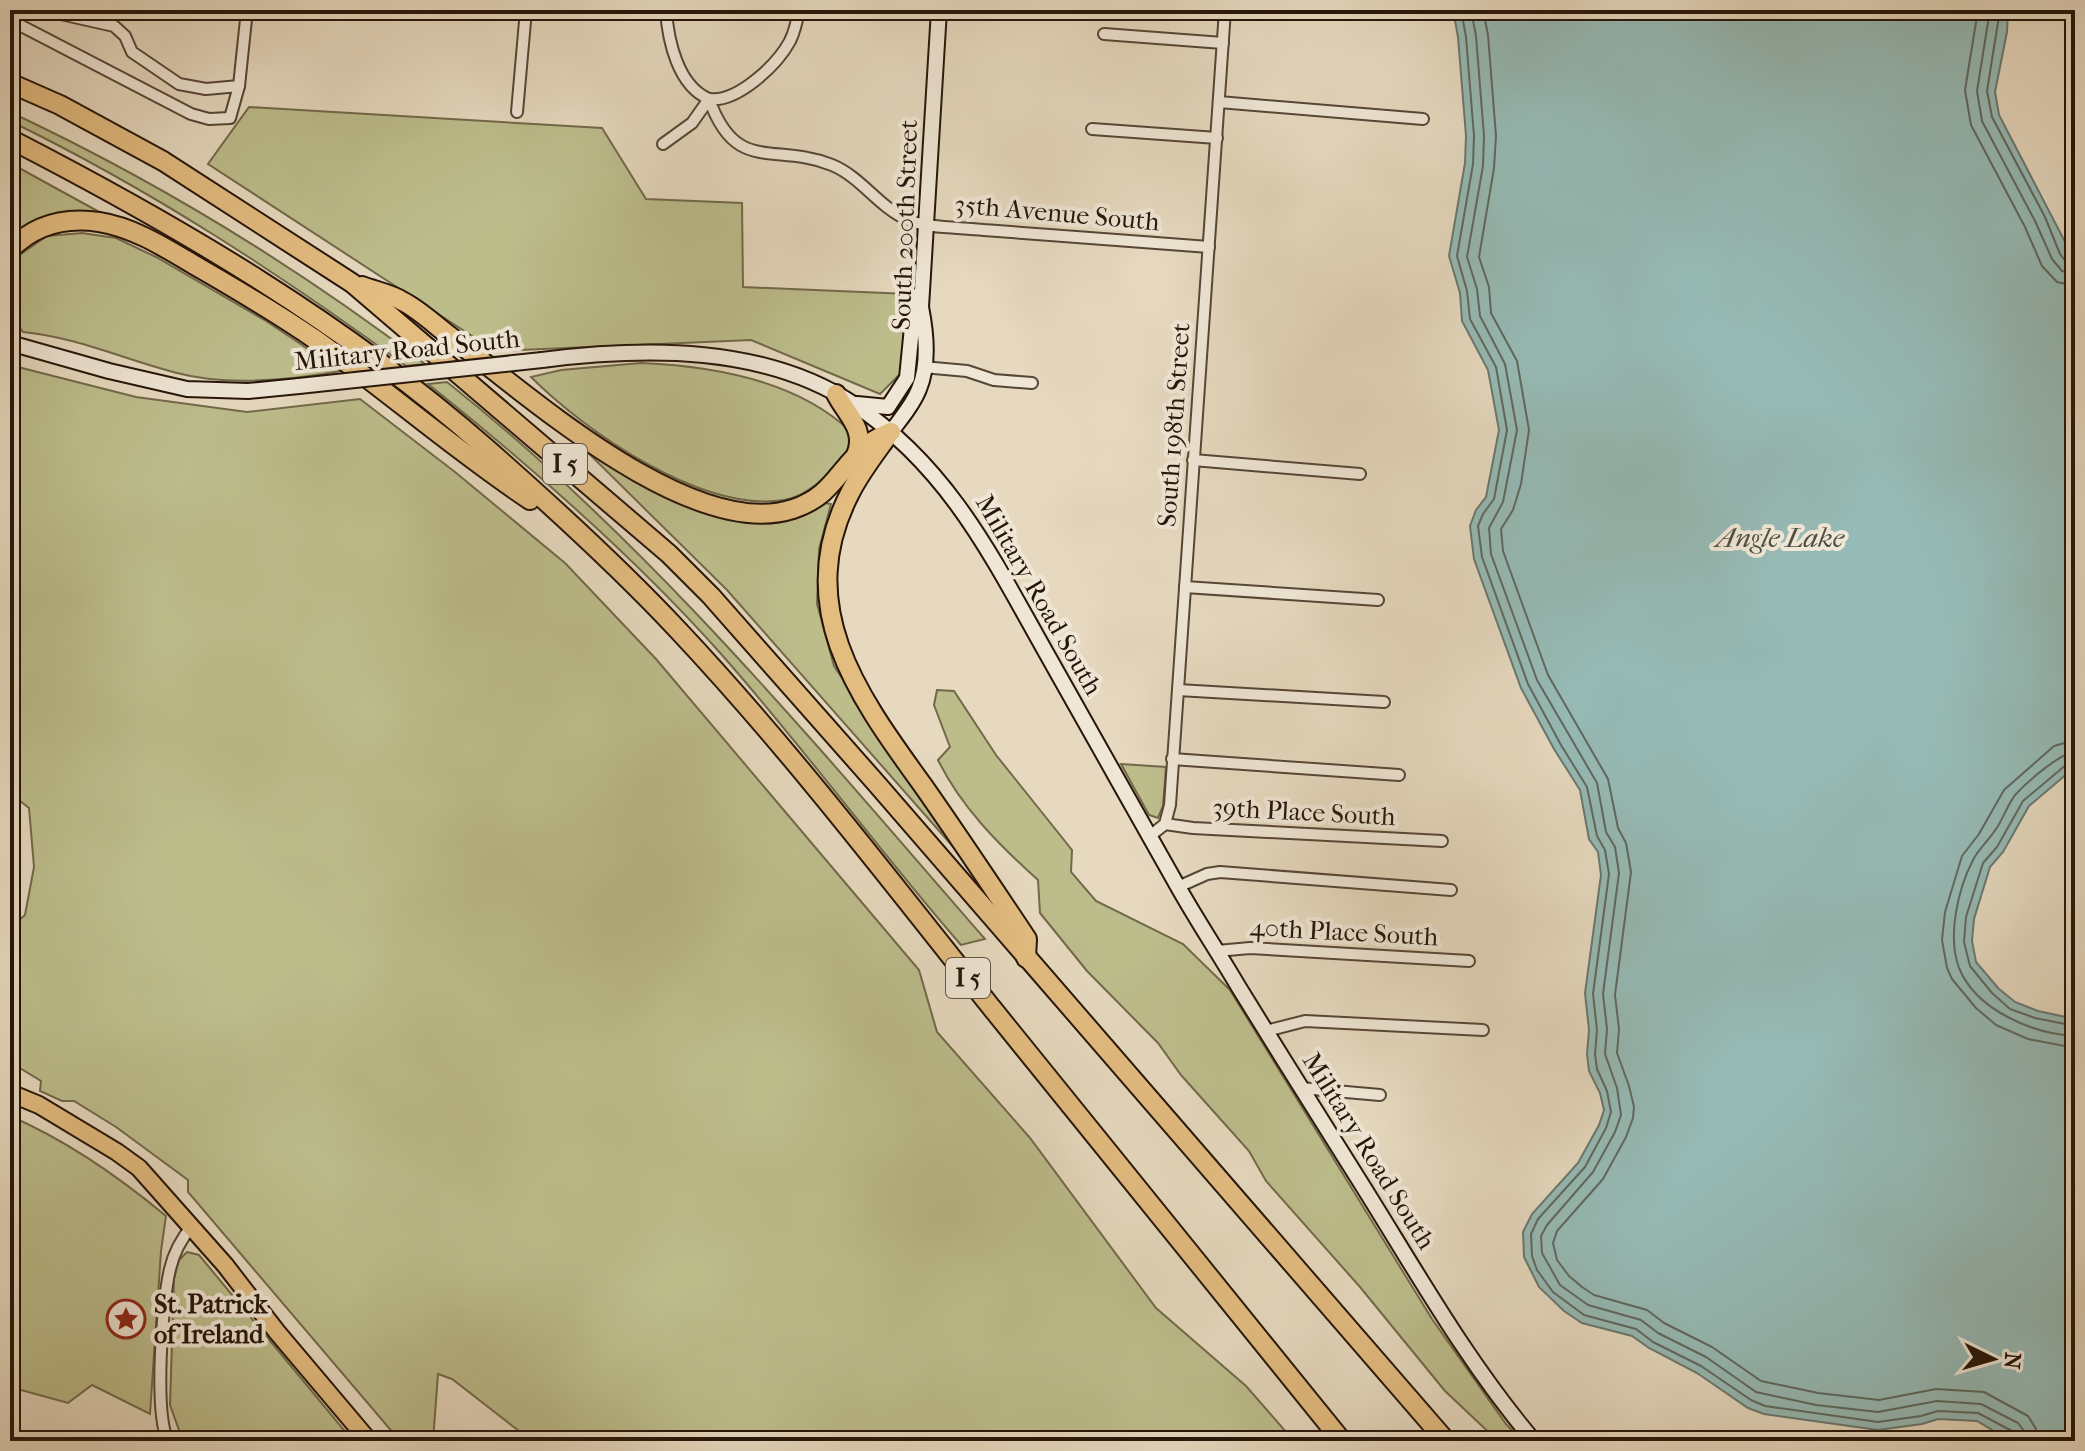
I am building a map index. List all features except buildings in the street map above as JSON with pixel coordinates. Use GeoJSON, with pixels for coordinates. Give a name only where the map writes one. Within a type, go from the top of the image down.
{"type":"FeatureCollection","features":[{"type":"Feature","properties":{"kind":"highway","name":"I 5"},"geometry":{"type":"LineString","coordinates":[[10,83],[60,105],[163,161],[352,283],[669,554],[711,596],[1446,1441]]}},
{"type":"Feature","properties":{"kind":"highway","name":"I 5"},"geometry":{"type":"LineString","coordinates":[[10,139],[167,224],[309,314],[383,366],[461,428],[577,531],[659,610],[753,714],[843,822],[1342,1441]]}},
{"type":"Feature","properties":{"kind":"highway"},"geometry":{"type":"LineString","coordinates":[[10,250],[39,228],[72,220],[112,225],[144,237],[315,340],[483,469],[577,531]]}},
{"type":"Feature","properties":{"kind":"highway"},"geometry":{"type":"LineString","coordinates":[[352,283],[402,300],[579,433],[654,481],[708,505],[755,514],[792,509],[827,492],[867,444],[891,432]]}},
{"type":"Feature","properties":{"kind":"highway"},"geometry":{"type":"LineString","coordinates":[[844,398],[860,432],[860,446],[855,457]]}},
{"type":"Feature","properties":{"kind":"highway"},"geometry":{"type":"LineString","coordinates":[[891,432],[858,478],[835,530],[828,582],[834,632],[845,666],[867,708],[960,838],[1027,939],[1026,958]]}},
{"type":"Feature","properties":{"kind":"main road","name":"South 200th Street"},"geometry":{"type":"LineString","coordinates":[[891,432],[920,388],[923,367],[926,330],[921,307],[939,10]]}},
{"type":"Feature","properties":{"kind":"main road"},"geometry":{"type":"LineString","coordinates":[[844,398],[888,407],[905,385],[916,288],[924,280]]}},
{"type":"Feature","properties":{"kind":"main road","name":"Military Road South"},"geometry":{"type":"LineString","coordinates":[[10,343],[187,389],[248,391],[595,353],[736,359],[802,375],[844,398],[891,432],[949,491],[987,546],[1217,951],[1486,1383],[1534,1441]]}},
{"type":"Feature","properties":{"kind":"main road"},"geometry":{"type":"LineString","coordinates":[[10,1093],[39,1105],[139,1168],[192,1226],[369,1441]]}},
{"type":"Feature","properties":{"kind":"street"},"geometry":{"type":"LineString","coordinates":[[43,10],[114,26],[125,36],[132,52],[179,84],[206,89],[239,86]]}},
{"type":"Feature","properties":{"kind":"street"},"geometry":{"type":"LineString","coordinates":[[10,20],[191,114],[209,119],[230,118],[239,86],[247,10]]}},
{"type":"Feature","properties":{"kind":"street"},"geometry":{"type":"LineString","coordinates":[[517,112],[526,10]]}},
{"type":"Feature","properties":{"kind":"street","name":"35th Avenue South"},"geometry":{"type":"LineString","coordinates":[[666,10],[672,45],[681,69],[694,90],[709,99],[717,121],[740,146],[760,153],[832,165],[863,184],[895,213],[907,219],[926,224],[1209,247]]}},
{"type":"Feature","properties":{"kind":"street"},"geometry":{"type":"LineString","coordinates":[[663,144],[692,123],[709,99],[731,97],[769,68],[789,42],[799,10]]}},
{"type":"Feature","properties":{"kind":"street","name":"South 198th Street"},"geometry":{"type":"LineString","coordinates":[[1165,824],[1170,805],[1225,10]]}},
{"type":"Feature","properties":{"kind":"street"},"geometry":{"type":"LineString","coordinates":[[1104,34],[1223,43]]}},
{"type":"Feature","properties":{"kind":"street"},"geometry":{"type":"LineString","coordinates":[[1219,102],[1423,119]]}},
{"type":"Feature","properties":{"kind":"street"},"geometry":{"type":"LineString","coordinates":[[1092,129],[1217,138]]}},
{"type":"Feature","properties":{"kind":"street"},"geometry":{"type":"LineString","coordinates":[[923,367],[967,371],[994,380],[1032,383]]}},
{"type":"Feature","properties":{"kind":"street"},"geometry":{"type":"LineString","coordinates":[[1193,460],[1360,474]]}},
{"type":"Feature","properties":{"kind":"street"},"geometry":{"type":"LineString","coordinates":[[1185,587],[1378,600]]}},
{"type":"Feature","properties":{"kind":"street"},"geometry":{"type":"LineString","coordinates":[[1178,690],[1384,702]]}},
{"type":"Feature","properties":{"kind":"street"},"geometry":{"type":"LineString","coordinates":[[1172,759],[1399,775]]}},
{"type":"Feature","properties":{"kind":"street"},"geometry":{"type":"LineString","coordinates":[[1150,836],[1165,824]]}},
{"type":"Feature","properties":{"kind":"street","name":"39th Place South"},"geometry":{"type":"LineString","coordinates":[[1165,824],[1442,841]]}},
{"type":"Feature","properties":{"kind":"street"},"geometry":{"type":"LineString","coordinates":[[10,834],[10,867]]}},
{"type":"Feature","properties":{"kind":"street"},"geometry":{"type":"LineString","coordinates":[[1178,887],[1207,874],[1220,872],[1451,890]]}},
{"type":"Feature","properties":{"kind":"street","name":"40th Place South"},"geometry":{"type":"LineString","coordinates":[[1217,951],[1250,948],[1469,961]]}},
{"type":"Feature","properties":{"kind":"street"},"geometry":{"type":"LineString","coordinates":[[1266,1031],[1305,1021],[1483,1030]]}},
{"type":"Feature","properties":{"kind":"street"},"geometry":{"type":"LineString","coordinates":[[1301,1088],[1380,1095]]}},
{"type":"Feature","properties":{"kind":"street"},"geometry":{"type":"LineString","coordinates":[[168,1441],[160,1411],[169,1272],[177,1247],[192,1226]]}},
{"type":"Feature","properties":{"kind":"green space"},"geometry":{"type":"Polygon","coordinates":[[[249,107],[602,128],[646,199],[742,203],[743,287],[908,294],[901,373],[880,394],[751,340],[495,351],[208,164],[249,107]]]}},
{"type":"Feature","properties":{"kind":"green space"},"geometry":{"type":"Polygon","coordinates":[[[10,112],[119,167],[224,227],[326,293],[425,364],[406,366],[311,298],[213,234],[113,175],[10,121],[10,112]]]}},
{"type":"Feature","properties":{"kind":"green space"},"geometry":{"type":"Polygon","coordinates":[[[10,163],[112,219],[72,217],[45,220],[33,223],[10,237],[10,163]]]}},
{"type":"Feature","properties":{"kind":"green space"},"geometry":{"type":"Polygon","coordinates":[[[82,233],[116,238],[156,257],[266,321],[341,371],[259,380],[196,377],[62,339],[23,332],[10,314],[10,269],[18,256],[47,236],[82,233]]]}},
{"type":"Feature","properties":{"kind":"green space"},"geometry":{"type":"Polygon","coordinates":[[[641,363],[725,372],[779,388],[805,399],[850,431],[850,448],[822,480],[794,497],[752,501],[718,494],[682,481],[614,444],[554,399],[531,377],[561,370],[641,363]]]}},
{"type":"Feature","properties":{"kind":"green space"},"geometry":{"type":"Polygon","coordinates":[[[10,365],[136,397],[247,412],[360,399],[565,563],[656,659],[919,970],[937,1032],[1030,1138],[1156,1308],[1246,1386],[1294,1441],[532,1441],[452,1379],[438,1374],[433,1441],[400,1441],[188,1192],[188,1180],[116,1127],[74,1101],[62,1101],[40,1091],[41,1081],[10,1062],[10,928],[25,915],[34,867],[29,808],[10,793],[10,365]]]}},
{"type":"Feature","properties":{"kind":"green space"},"geometry":{"type":"Polygon","coordinates":[[[447,382],[521,444],[662,578],[794,720],[985,939],[961,945],[753,691],[688,618],[581,514],[428,384],[447,382]]]}},
{"type":"Feature","properties":{"kind":"green space"},"geometry":{"type":"Polygon","coordinates":[[[561,426],[687,505],[726,519],[771,523],[825,503],[831,504],[819,549],[817,604],[834,666],[963,858],[727,590],[561,426]]]}},
{"type":"Feature","properties":{"kind":"green space"},"geometry":{"type":"Polygon","coordinates":[[[937,690],[954,691],[996,755],[1072,850],[1071,872],[1096,901],[1183,944],[1230,990],[1432,1319],[1506,1424],[1522,1441],[1498,1441],[1445,1391],[1360,1287],[1266,1181],[1249,1151],[1181,1075],[1158,1043],[1087,971],[1040,913],[1038,880],[982,824],[958,794],[938,760],[950,747],[934,705],[937,690]]]}},
{"type":"Feature","properties":{"kind":"green space"},"geometry":{"type":"Polygon","coordinates":[[[1121,764],[1166,767],[1163,806],[1158,818],[1149,815],[1121,764]]]}},
{"type":"Feature","properties":{"kind":"green space"},"geometry":{"type":"Polygon","coordinates":[[[10,1116],[91,1160],[166,1216],[150,1414],[92,1385],[68,1403],[10,1387],[10,1116]]]}},
{"type":"Feature","properties":{"kind":"green space"},"geometry":{"type":"Polygon","coordinates":[[[187,1252],[199,1255],[353,1441],[183,1441],[170,1405],[174,1278],[179,1260],[187,1252]]]}},
{"type":"Feature","properties":{"kind":"water","name":"Angle Lake"},"geometry":{"type":"Polygon","coordinates":[[[1453,10],[2008,10],[2007,32],[1995,92],[1999,115],[2075,261],[2075,767],[2029,806],[2003,852],[1990,867],[1974,919],[1972,941],[1976,962],[2015,1002],[2075,1019],[2075,1441],[2018,1441],[2002,1436],[1977,1421],[1938,1419],[1878,1430],[1764,1414],[1748,1408],[1697,1373],[1632,1336],[1582,1323],[1539,1287],[1524,1257],[1523,1232],[1532,1214],[1578,1163],[1604,1110],[1589,1071],[1585,993],[1601,875],[1598,852],[1589,839],[1580,790],[1521,688],[1474,559],[1470,526],[1476,510],[1486,497],[1499,430],[1488,370],[1462,321],[1460,293],[1449,256],[1465,163],[1466,136],[1453,10]]]}},
{"type":"Feature","properties":{"kind":"place","name":"St. Patrick of Ireland"},"geometry":{"type":"Point","coordinates":[126,1319]}}]}
